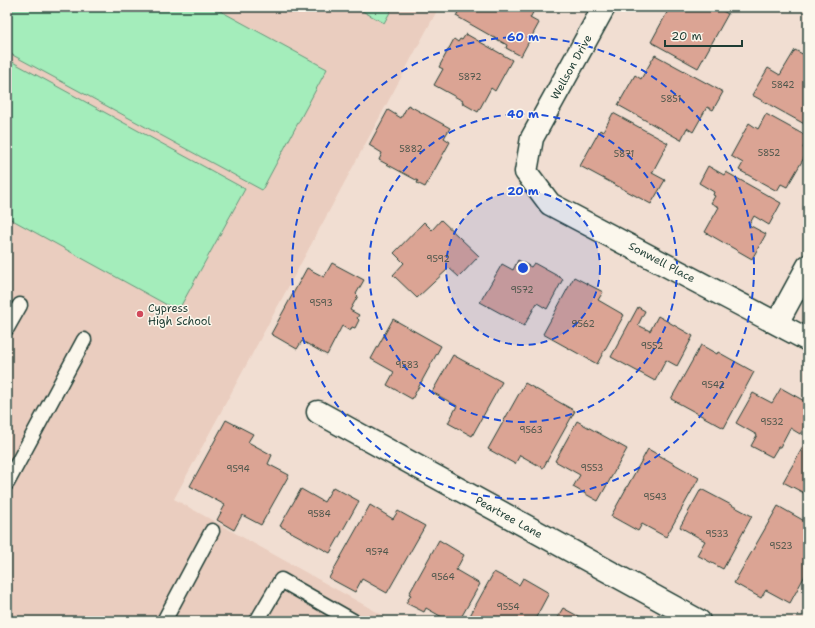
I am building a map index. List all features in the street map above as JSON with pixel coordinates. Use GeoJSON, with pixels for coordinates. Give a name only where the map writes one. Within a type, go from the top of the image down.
{"type":"FeatureCollection","features":[{"type":"Feature","properties":{"kind":"street","name":"Wellson Drive"},"geometry":{"type":"LineString","coordinates":[[526,172],[532,138],[604,7]]}},
{"type":"Feature","properties":{"kind":"street","name":"Sonwell Place"},"geometry":{"type":"LineString","coordinates":[[526,172],[550,204],[808,340]]}},
{"type":"Feature","properties":{"kind":"street"},"geometry":{"type":"LineString","coordinates":[[777,323],[808,266]]}},
{"type":"Feature","properties":{"kind":"street","name":"Peartree Lane"},"geometry":{"type":"LineString","coordinates":[[318,412],[699,621]]}},
{"type":"Feature","properties":{"kind":"lane"},"geometry":{"type":"LineString","coordinates":[[7,328],[20,305]]}},
{"type":"Feature","properties":{"kind":"lane"},"geometry":{"type":"LineString","coordinates":[[7,483],[84,340]]}},
{"type":"Feature","properties":{"kind":"lane"},"geometry":{"type":"LineString","coordinates":[[164,621],[212,531]]}},
{"type":"Feature","properties":{"kind":"lane"},"geometry":{"type":"LineString","coordinates":[[257,621],[281,580],[353,621]]}},
{"type":"Feature","properties":{"kind":"shaded area","name":"Cypress High School"},"geometry":{"type":"Polygon","coordinates":[[[7,7],[439,7],[174,499],[393,621],[7,621],[7,7]]]}},
{"type":"Feature","properties":{"kind":"green space"},"geometry":{"type":"Polygon","coordinates":[[[7,7],[213,7],[327,69],[262,190],[7,52],[7,7]]]}},
{"type":"Feature","properties":{"kind":"green space"},"geometry":{"type":"Polygon","coordinates":[[[355,7],[393,7],[384,23],[355,7]]]}},
{"type":"Feature","properties":{"kind":"green space"},"geometry":{"type":"Polygon","coordinates":[[[7,59],[245,189],[178,311],[7,217],[7,59]]]}},
{"type":"Feature","properties":{"kind":"building"},"geometry":{"type":"Polygon","coordinates":[[[461,7],[536,7],[530,18],[539,23],[521,56],[506,48],[507,45],[456,16],[461,7]]]}},
{"type":"Feature","properties":{"kind":"building"},"geometry":{"type":"Polygon","coordinates":[[[670,7],[716,7],[728,14],[698,68],[651,42],[670,7]]]}},
{"type":"Feature","properties":{"kind":"building"},"geometry":{"type":"Polygon","coordinates":[[[466,34],[512,60],[495,91],[491,88],[478,112],[462,103],[463,101],[434,85],[443,69],[439,67],[454,39],[458,42],[460,39],[462,40],[466,34]]]}},
{"type":"Feature","properties":{"kind":"building"},"geometry":{"type":"Polygon","coordinates":[[[795,50],[808,57],[808,126],[752,95],[768,68],[780,75],[795,50]]]}},
{"type":"Feature","properties":{"kind":"building"},"geometry":{"type":"Polygon","coordinates":[[[655,55],[723,92],[713,110],[707,107],[693,132],[687,128],[681,140],[618,105],[635,75],[641,79],[655,55]]]}},
{"type":"Feature","properties":{"kind":"building"},"geometry":{"type":"Polygon","coordinates":[[[408,105],[450,128],[444,138],[450,142],[425,187],[417,183],[418,181],[379,160],[382,153],[369,145],[388,110],[401,118],[408,105]]]}},
{"type":"Feature","properties":{"kind":"building"},"geometry":{"type":"Polygon","coordinates":[[[613,113],[668,143],[652,173],[665,180],[651,204],[580,166],[600,130],[603,132],[613,113]]]}},
{"type":"Feature","properties":{"kind":"building"},"geometry":{"type":"Polygon","coordinates":[[[766,114],[808,137],[803,148],[808,151],[787,187],[781,184],[777,191],[739,170],[743,163],[731,156],[749,123],[758,129],[766,114]]]}},
{"type":"Feature","properties":{"kind":"building"},"geometry":{"type":"Polygon","coordinates":[[[708,166],[724,175],[726,172],[781,203],[769,225],[754,216],[749,225],[766,234],[752,259],[705,232],[719,207],[711,203],[715,196],[713,195],[714,192],[699,183],[708,166]]]}},
{"type":"Feature","properties":{"kind":"building"},"geometry":{"type":"Polygon","coordinates":[[[441,220],[479,256],[459,277],[449,268],[417,298],[393,275],[404,263],[394,253],[424,222],[432,230],[441,220]]]}},
{"type":"Feature","properties":{"kind":"building"},"geometry":{"type":"Polygon","coordinates":[[[518,260],[531,267],[534,263],[563,279],[547,309],[537,303],[524,326],[480,302],[502,264],[513,270],[518,260]]]}},
{"type":"Feature","properties":{"kind":"building"},"geometry":{"type":"Polygon","coordinates":[[[332,263],[364,280],[356,294],[358,296],[350,310],[359,315],[357,318],[359,320],[355,328],[352,327],[350,331],[342,326],[327,355],[302,341],[297,349],[271,334],[307,268],[324,277],[332,263]]]}},
{"type":"Feature","properties":{"kind":"building"},"geometry":{"type":"Polygon","coordinates":[[[574,277],[603,292],[598,300],[624,315],[597,364],[543,334],[574,277]]]}},
{"type":"Feature","properties":{"kind":"building"},"geometry":{"type":"Polygon","coordinates":[[[638,307],[645,311],[638,325],[650,331],[658,316],[693,336],[677,366],[666,360],[655,381],[611,357],[638,307]]]}},
{"type":"Feature","properties":{"kind":"building"},"geometry":{"type":"Polygon","coordinates":[[[393,319],[441,346],[412,399],[387,385],[394,372],[371,359],[393,319]]]}},
{"type":"Feature","properties":{"kind":"building"},"geometry":{"type":"Polygon","coordinates":[[[701,345],[717,354],[718,352],[754,372],[724,428],[671,399],[701,345]]]}},
{"type":"Feature","properties":{"kind":"building"},"geometry":{"type":"Polygon","coordinates":[[[453,355],[502,382],[472,436],[448,423],[457,406],[432,392],[453,355]]]}},
{"type":"Feature","properties":{"kind":"building"},"geometry":{"type":"Polygon","coordinates":[[[525,383],[575,411],[543,468],[520,455],[515,464],[488,449],[525,383]]]}},
{"type":"Feature","properties":{"kind":"building"},"geometry":{"type":"Polygon","coordinates":[[[781,388],[808,403],[808,420],[800,434],[790,428],[780,447],[778,447],[772,457],[751,446],[757,435],[736,423],[753,393],[772,403],[781,388]]]}},
{"type":"Feature","properties":{"kind":"building"},"geometry":{"type":"Polygon","coordinates":[[[226,420],[253,434],[248,442],[272,455],[268,464],[289,475],[261,525],[242,515],[234,530],[217,520],[225,505],[190,486],[226,420]]]}},
{"type":"Feature","properties":{"kind":"building"},"geometry":{"type":"Polygon","coordinates":[[[577,421],[627,449],[598,501],[573,487],[580,475],[555,461],[577,421]]]}},
{"type":"Feature","properties":{"kind":"building"},"geometry":{"type":"Polygon","coordinates":[[[808,438],[808,486],[804,493],[783,482],[808,438]]]}},
{"type":"Feature","properties":{"kind":"building"},"geometry":{"type":"Polygon","coordinates":[[[648,449],[699,478],[666,537],[642,524],[638,531],[611,516],[648,449]]]}},
{"type":"Feature","properties":{"kind":"building"},"geometry":{"type":"Polygon","coordinates":[[[333,487],[359,501],[330,553],[280,526],[301,489],[324,502],[333,487]]]}},
{"type":"Feature","properties":{"kind":"building"},"geometry":{"type":"Polygon","coordinates":[[[701,489],[752,516],[723,569],[697,555],[705,541],[680,527],[701,489]]]}},
{"type":"Feature","properties":{"kind":"building"},"geometry":{"type":"Polygon","coordinates":[[[370,505],[393,519],[398,511],[425,526],[387,593],[362,579],[355,592],[329,578],[370,505]]]}},
{"type":"Feature","properties":{"kind":"building"},"geometry":{"type":"Polygon","coordinates":[[[778,506],[808,523],[808,570],[790,603],[766,590],[761,598],[734,583],[778,506]]]}},
{"type":"Feature","properties":{"kind":"building"},"geometry":{"type":"Polygon","coordinates":[[[439,540],[464,555],[456,570],[480,584],[459,621],[449,621],[426,608],[424,612],[406,603],[411,595],[409,594],[439,540]]]}},
{"type":"Feature","properties":{"kind":"building"},"geometry":{"type":"Polygon","coordinates":[[[494,572],[519,585],[523,578],[549,593],[534,621],[467,621],[494,572]]]}},
{"type":"Feature","properties":{"kind":"building"},"geometry":{"type":"Polygon","coordinates":[[[563,608],[587,621],[555,621],[563,608]]]}},
{"type":"Feature","properties":{"kind":"place","name":"Cypress High School"},"geometry":{"type":"Point","coordinates":[140,314]}}]}
